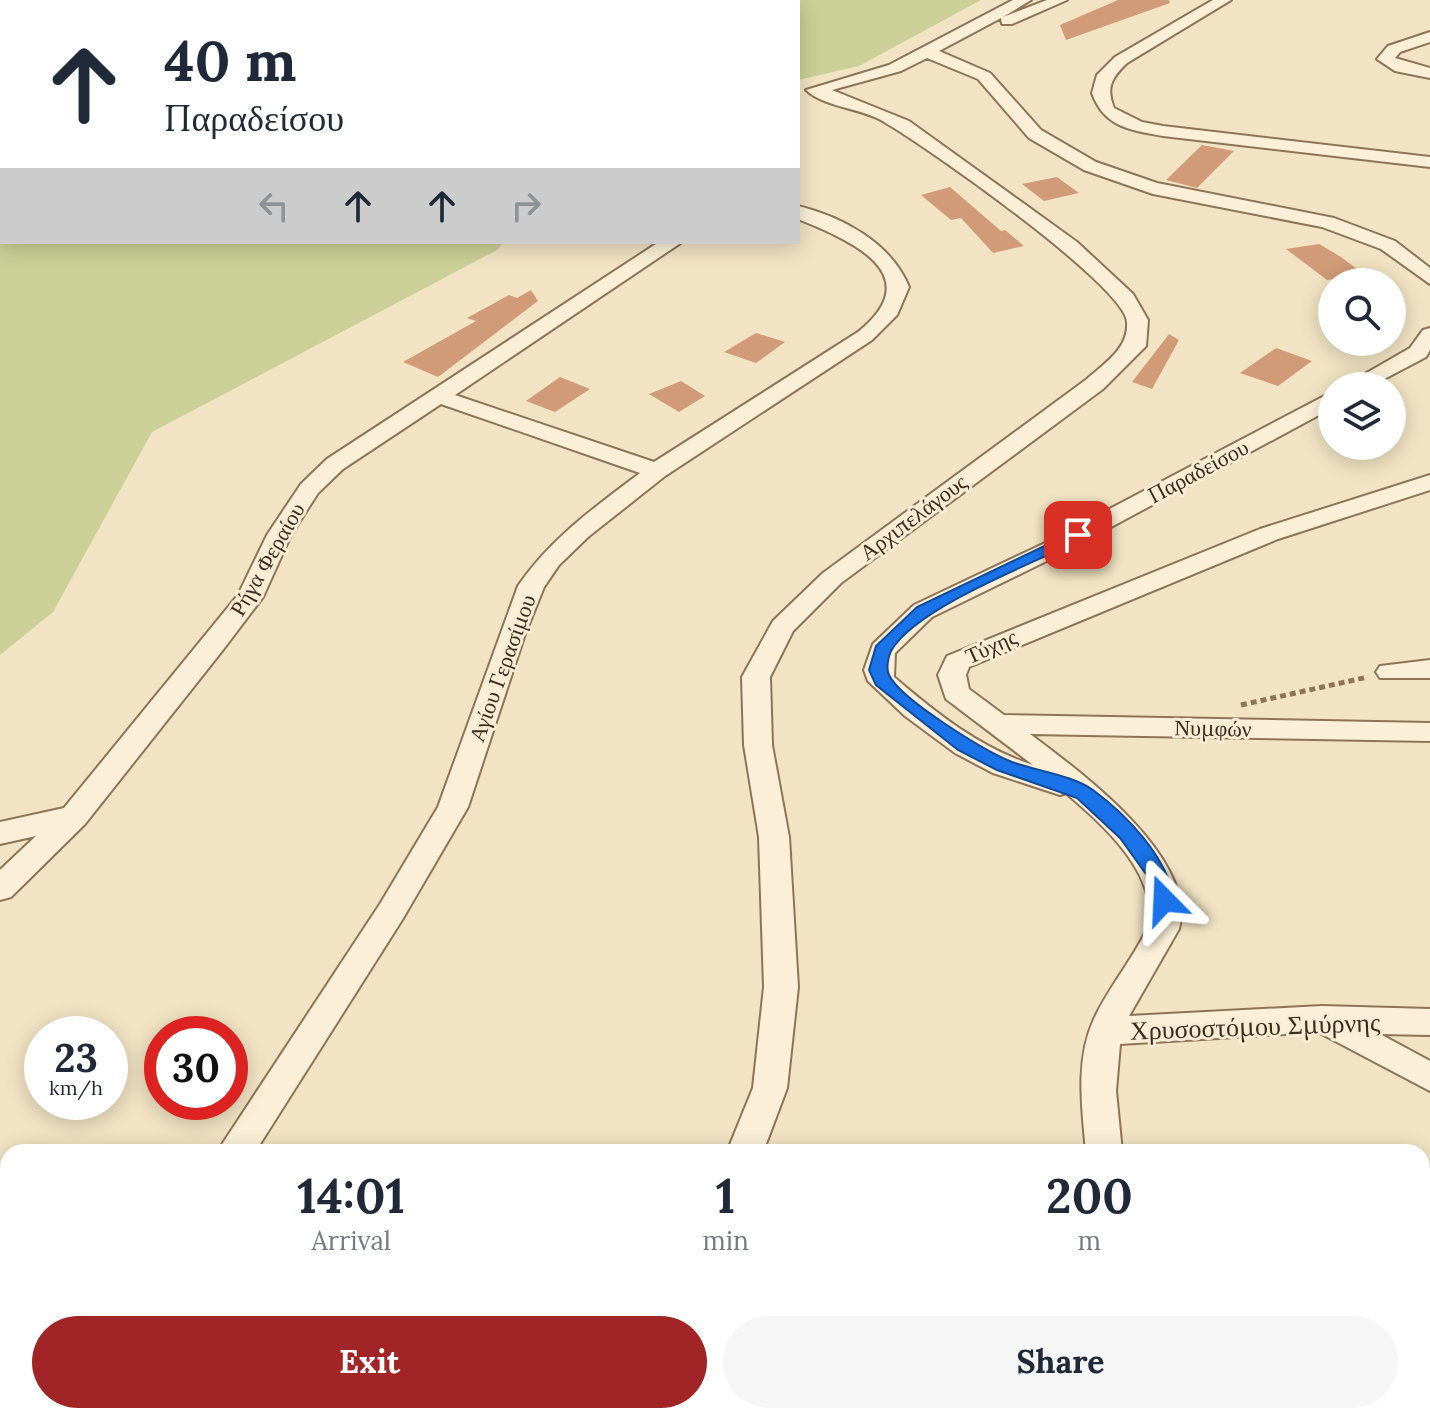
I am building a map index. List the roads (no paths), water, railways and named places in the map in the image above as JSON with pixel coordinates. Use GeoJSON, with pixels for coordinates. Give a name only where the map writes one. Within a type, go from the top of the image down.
{"type":"FeatureCollection","features":[{"type":"Feature","properties":{"kind":"street"},"geometry":{"type":"LineString","coordinates":[[1224,0],[1109,69],[1100,93],[1107,111],[1127,122],[1150,129],[1430,162]]}},
{"type":"Feature","properties":{"kind":"street"},"geometry":{"type":"LineString","coordinates":[[807,92],[866,78],[1031,4],[1061,8]]}},
{"type":"Feature","properties":{"kind":"street"},"geometry":{"type":"LineString","coordinates":[[1430,37],[1387,54],[1385,59],[1401,68],[1430,73]]}},
{"type":"Feature","properties":{"kind":"street"},"geometry":{"type":"LineString","coordinates":[[1405,47],[1430,45]]}},
{"type":"Feature","properties":{"kind":"street"},"geometry":{"type":"LineString","coordinates":[[934,50],[984,76],[1022,90]]}},
{"type":"Feature","properties":{"kind":"street"},"geometry":{"type":"LineString","coordinates":[[984,76],[1035,134],[1090,166],[1153,188],[1293,213],[1349,229],[1388,245],[1430,278]]}},
{"type":"Feature","properties":{"kind":"street","name":"Αρχιπελάγους"},"geometry":{"type":"LineString","coordinates":[[748,1144],[770,1088],[781,987],[774,837],[758,745],[756,677],[782,627],[832,578],[1095,384],[1135,346],[1138,320],[1126,298],[1070,246],[903,125],[878,112],[807,92]]}},
{"type":"Feature","properties":{"kind":"street","name":"Αγίου Γερασίμου"},"geometry":{"type":"LineString","coordinates":[[240,1144],[391,912],[453,807],[531,586],[550,560],[579,532],[657,471],[865,336],[884,321],[892,309],[899,287],[887,261],[835,228],[800,213]]}},
{"type":"Feature","properties":{"kind":"street","name":"Ρήγα Φεραίου"},"geometry":{"type":"LineString","coordinates":[[0,889],[74,817],[250,597],[279,535],[309,489],[335,464],[669,244]]}},
{"type":"Feature","properties":{"kind":"street"},"geometry":{"type":"LineString","coordinates":[[1379,372],[1426,344]]}},
{"type":"Feature","properties":{"kind":"street"},"geometry":{"type":"LineString","coordinates":[[441,397],[657,471]]}},
{"type":"Feature","properties":{"kind":"street","name":"Παραδείσου"},"geometry":{"type":"LineString","coordinates":[[1084,793],[1003,766],[965,746],[882,681],[878,670],[882,650],[923,611],[1052,549],[1318,406]]}},
{"type":"Feature","properties":{"kind":"street","name":"Τύχης"},"geometry":{"type":"LineString","coordinates":[[1106,1031],[1166,920],[1161,880],[1127,833],[1084,793],[956,693],[952,675],[957,662],[970,653],[1269,534],[1430,482]]}},
{"type":"Feature","properties":{"kind":"street"},"geometry":{"type":"LineString","coordinates":[[1390,672],[1430,669]]}},
{"type":"Feature","properties":{"kind":"street","name":"Νυμφών"},"geometry":{"type":"LineString","coordinates":[[995,724],[1430,732]]}},
{"type":"Feature","properties":{"kind":"street"},"geometry":{"type":"LineString","coordinates":[[0,833],[74,817]]}},
{"type":"Feature","properties":{"kind":"street"},"geometry":{"type":"LineString","coordinates":[[1322,1019],[1430,1077]]}},
{"type":"Feature","properties":{"kind":"street","name":"Χρυσοστόμου Σμύρνης"},"geometry":{"type":"LineString","coordinates":[[1103,1144],[1097,1081],[1106,1031],[1322,1019],[1430,1022]]}}]}
